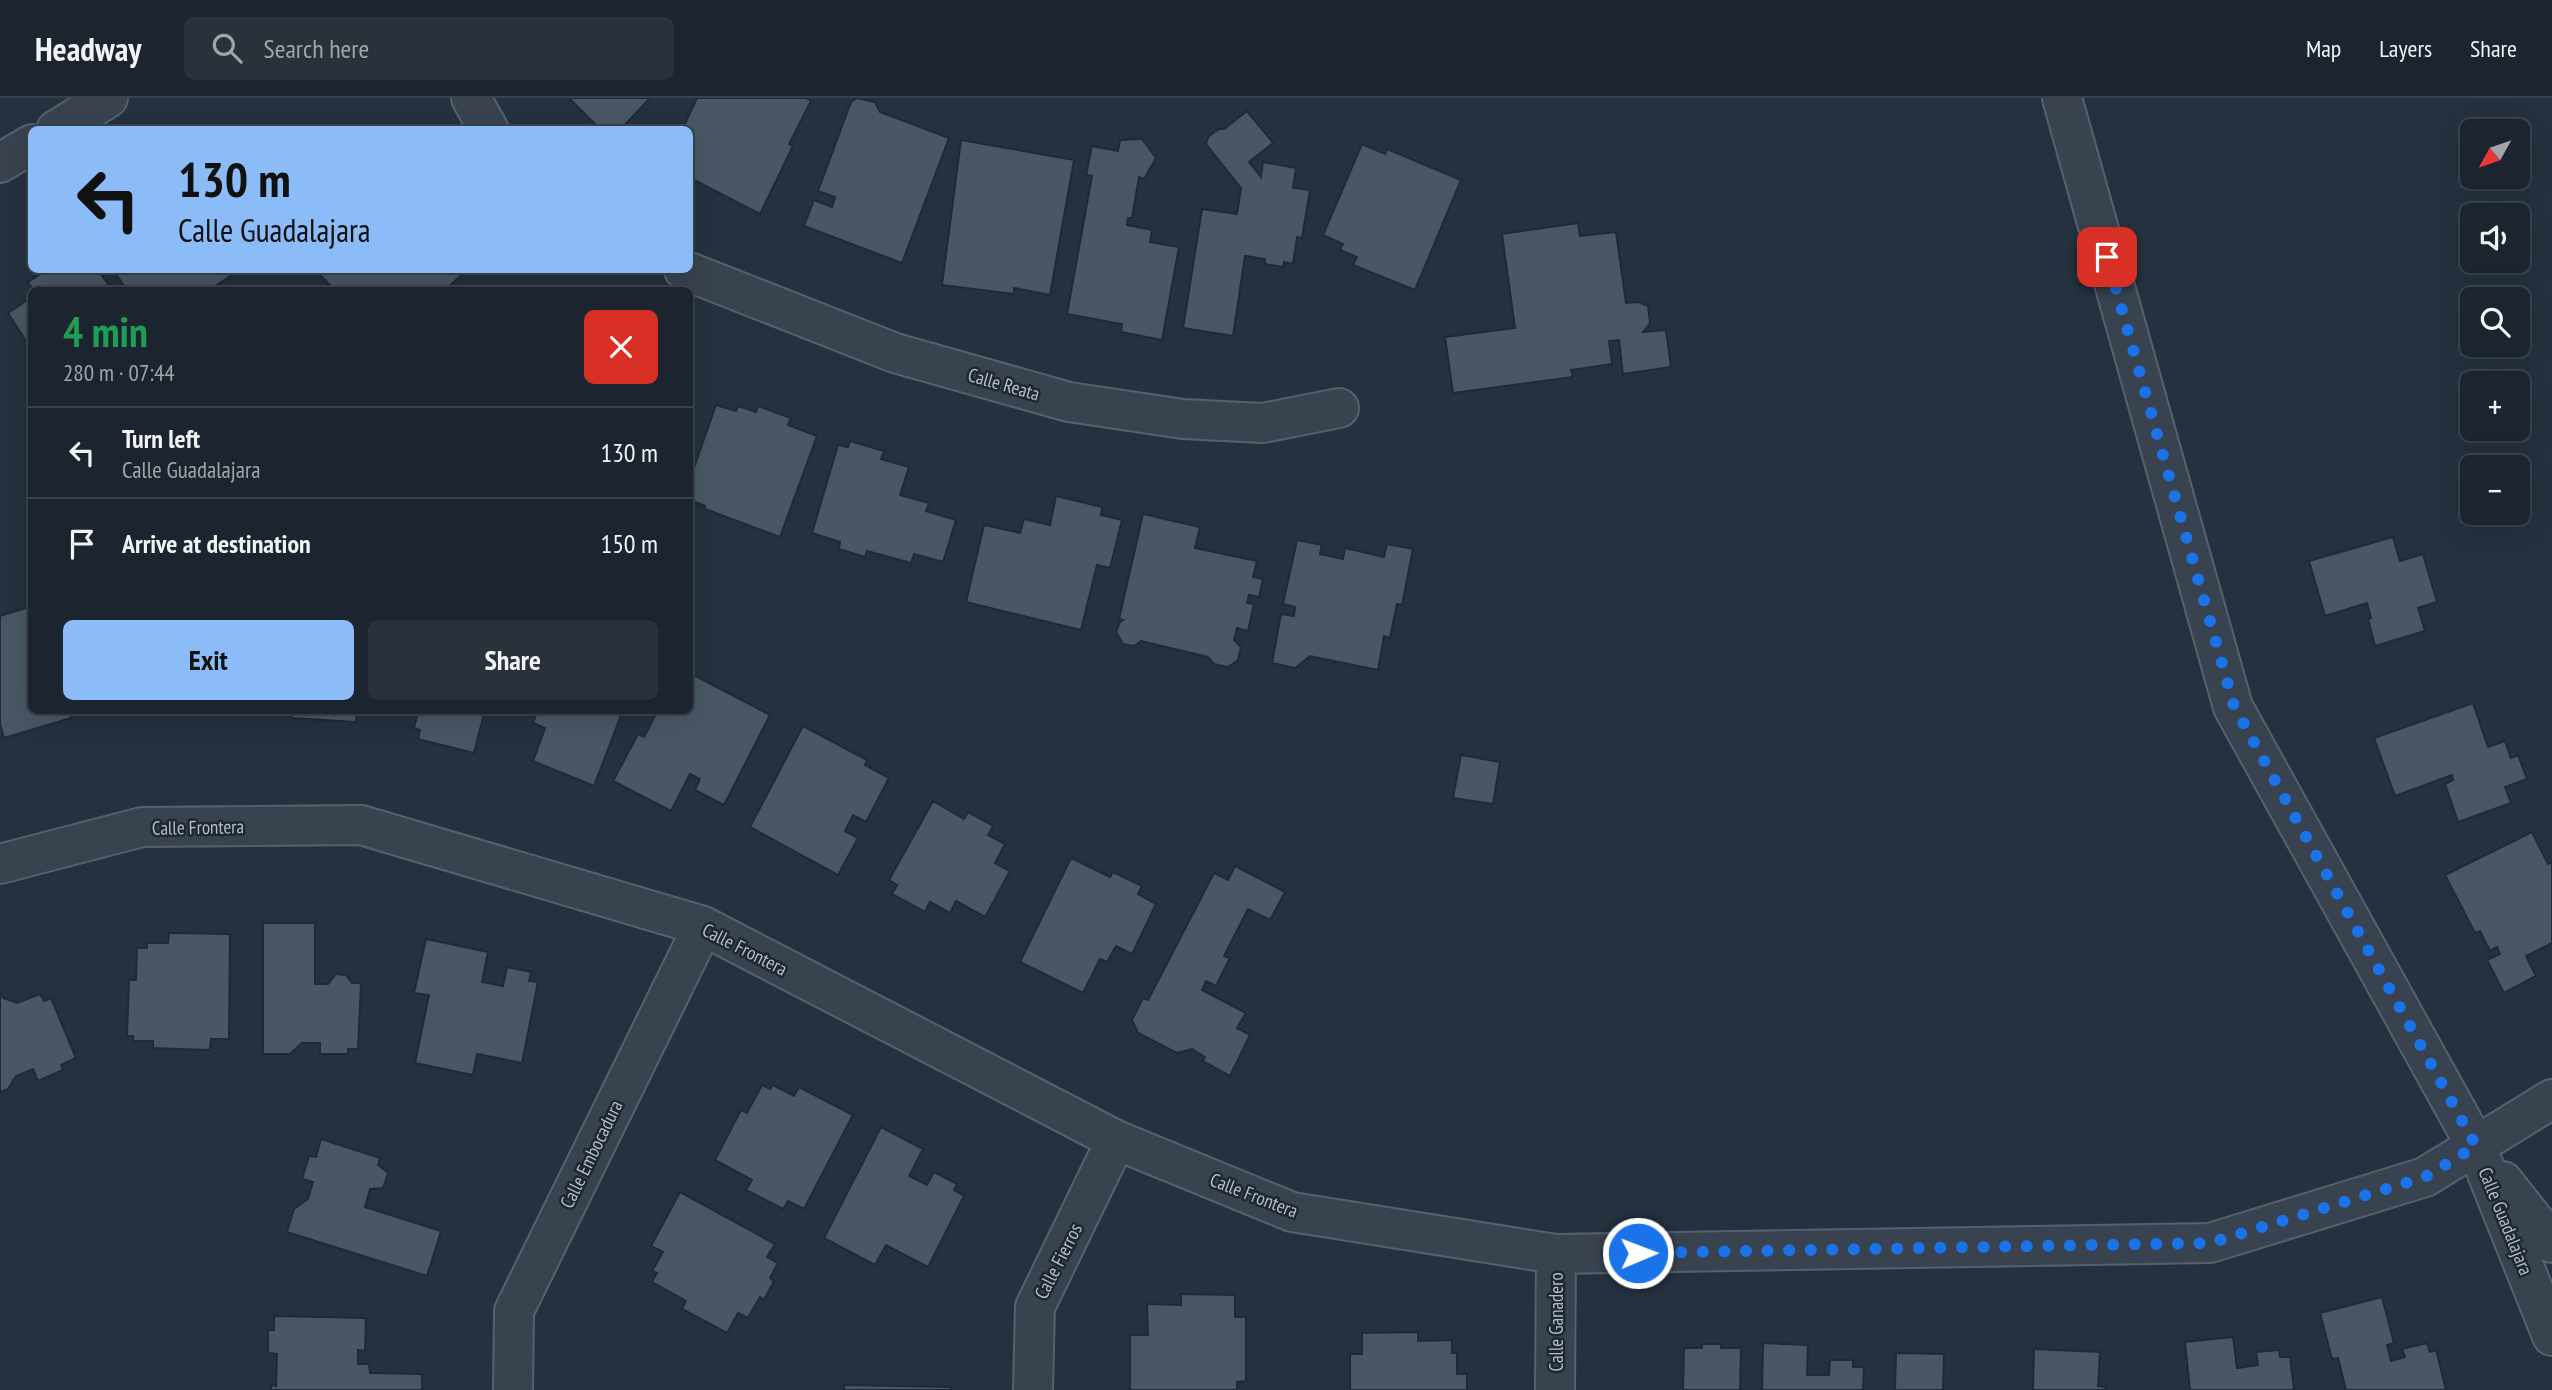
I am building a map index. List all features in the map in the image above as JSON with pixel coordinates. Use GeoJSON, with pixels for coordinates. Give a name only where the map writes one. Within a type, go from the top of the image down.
{"type":"FeatureCollection","features":[{"type":"Feature","properties":{"kind":"street"},"geometry":{"type":"LineString","coordinates":[[62,126],[108,98]]}},
{"type":"Feature","properties":{"kind":"street"},"geometry":{"type":"LineString","coordinates":[[471,98],[487,126]]}},
{"type":"Feature","properties":{"kind":"street","name":"Calle Guadalajara"},"geometry":{"type":"LineString","coordinates":[[2062,98],[2234,706],[2476,1146],[2552,1336]]}},
{"type":"Feature","properties":{"kind":"street"},"geometry":{"type":"LineString","coordinates":[[0,163],[28,146]]}},
{"type":"Feature","properties":{"kind":"street","name":"Calle Reata"},"geometry":{"type":"LineString","coordinates":[[692,273],[895,353],[1069,402],[1183,419],[1264,423],[1339,408]]}},
{"type":"Feature","properties":{"kind":"street","name":"Calle Frontera"},"geometry":{"type":"LineString","coordinates":[[0,864],[142,827],[361,825],[703,926],[1115,1140],[1292,1212],[1556,1254],[2210,1243],[2425,1177],[2552,1098]]}},
{"type":"Feature","properties":{"kind":"street","name":"Calle Embocadura"},"geometry":{"type":"LineString","coordinates":[[513,1390],[514,1311],[703,926]]}},
{"type":"Feature","properties":{"kind":"street","name":"Calle Fierros"},"geometry":{"type":"LineString","coordinates":[[1033,1390],[1035,1307],[1115,1140]]}},
{"type":"Feature","properties":{"kind":"street","name":"Calle Guadalajara"},"geometry":{"type":"LineString","coordinates":[[2476,1146],[2552,1244]]}},
{"type":"Feature","properties":{"kind":"street","name":"Calle Ganadero"},"geometry":{"type":"LineString","coordinates":[[1555,1390],[1556,1254]]}},
{"type":"Feature","properties":{"kind":"building"},"geometry":{"type":"Polygon","coordinates":[[[569,98],[650,98],[624,126],[597,126],[569,98]]]}},
{"type":"Feature","properties":{"kind":"building"},"geometry":{"type":"Polygon","coordinates":[[[697,98],[806,98],[811,101],[789,144],[793,146],[760,214],[693,180],[693,126],[684,126],[697,98]]]}},
{"type":"Feature","properties":{"kind":"building"},"geometry":{"type":"Polygon","coordinates":[[[857,98],[875,102],[880,112],[949,138],[902,263],[804,226],[814,200],[832,207],[835,197],[818,191],[851,102],[857,98]]]}},
{"type":"Feature","properties":{"kind":"building"},"geometry":{"type":"Polygon","coordinates":[[[1247,111],[1273,143],[1249,162],[1261,177],[1263,162],[1296,168],[1293,188],[1310,190],[1302,238],[1297,237],[1293,264],[1284,262],[1283,267],[1265,264],[1265,259],[1245,256],[1233,336],[1183,328],[1202,209],[1237,214],[1241,188],[1206,144],[1209,136],[1219,129],[1224,129],[1247,111]]]}},
{"type":"Feature","properties":{"kind":"building"},"geometry":{"type":"Polygon","coordinates":[[[1142,139],[1156,158],[1144,179],[1139,177],[1132,218],[1128,218],[1127,225],[1152,230],[1150,242],[1179,247],[1162,340],[1121,332],[1122,324],[1067,314],[1092,176],[1086,175],[1092,146],[1118,151],[1120,140],[1142,139]]]}},
{"type":"Feature","properties":{"kind":"building"},"geometry":{"type":"Polygon","coordinates":[[[961,140],[1074,160],[1050,295],[1014,288],[1014,294],[942,285],[961,140]]]}},
{"type":"Feature","properties":{"kind":"building"},"geometry":{"type":"Polygon","coordinates":[[[1362,144],[1385,154],[1387,149],[1461,180],[1415,290],[1353,265],[1357,257],[1340,250],[1343,244],[1323,235],[1362,144]]]}},
{"type":"Feature","properties":{"kind":"building"},"geometry":{"type":"Polygon","coordinates":[[[1578,223],[1580,236],[1616,232],[1626,303],[1638,302],[1648,306],[1650,323],[1643,332],[1666,330],[1671,367],[1623,374],[1619,340],[1609,341],[1612,364],[1571,370],[1573,377],[1453,393],[1445,337],[1515,328],[1502,234],[1578,223]]]}},
{"type":"Feature","properties":{"kind":"building"},"geometry":{"type":"Polygon","coordinates":[[[42,273],[100,273],[110,287],[31,287],[28,282],[42,273]]]}},
{"type":"Feature","properties":{"kind":"building"},"geometry":{"type":"Polygon","coordinates":[[[115,273],[235,273],[214,287],[125,287],[115,273]]]}},
{"type":"Feature","properties":{"kind":"building"},"geometry":{"type":"Polygon","coordinates":[[[318,273],[464,273],[448,287],[332,287],[318,273]]]}},
{"type":"Feature","properties":{"kind":"building"},"geometry":{"type":"Polygon","coordinates":[[[28,300],[28,344],[8,313],[28,300]]]}},
{"type":"Feature","properties":{"kind":"building"},"geometry":{"type":"Polygon","coordinates":[[[716,405],[736,411],[738,406],[756,412],[758,406],[791,418],[788,425],[817,436],[780,537],[705,509],[705,506],[693,501],[693,470],[716,405]]]}},
{"type":"Feature","properties":{"kind":"building"},"geometry":{"type":"Polygon","coordinates":[[[850,441],[884,451],[881,459],[909,467],[900,495],[929,503],[926,511],[956,520],[943,562],[914,554],[911,563],[867,551],[865,557],[839,549],[840,542],[812,533],[838,445],[848,447],[850,441]]]}},
{"type":"Feature","properties":{"kind":"building"},"geometry":{"type":"Polygon","coordinates":[[[1056,496],[1102,507],[1101,515],[1122,520],[1110,568],[1097,565],[1081,630],[966,602],[984,525],[1020,533],[1024,519],[1050,525],[1056,496]]]}},
{"type":"Feature","properties":{"kind":"building"},"geometry":{"type":"Polygon","coordinates":[[[1143,514],[1200,527],[1195,548],[1257,561],[1253,577],[1263,579],[1259,597],[1249,595],[1247,603],[1254,604],[1248,631],[1237,628],[1234,640],[1241,647],[1238,660],[1228,667],[1214,664],[1208,657],[1141,641],[1134,646],[1123,644],[1116,632],[1123,620],[1119,619],[1143,514]]]}},
{"type":"Feature","properties":{"kind":"building"},"geometry":{"type":"Polygon","coordinates":[[[2393,537],[2400,561],[2423,554],[2437,602],[2418,608],[2425,631],[2375,646],[2367,603],[2325,616],[2309,561],[2393,537]]]}},
{"type":"Feature","properties":{"kind":"building"},"geometry":{"type":"Polygon","coordinates":[[[1297,540],[1322,545],[1320,554],[1343,559],[1345,548],[1384,557],[1387,544],[1413,549],[1402,605],[1397,604],[1390,638],[1384,636],[1378,670],[1310,656],[1295,668],[1272,663],[1281,614],[1294,616],[1295,607],[1283,604],[1297,540]]]}},
{"type":"Feature","properties":{"kind":"building"},"geometry":{"type":"Polygon","coordinates":[[[28,607],[28,714],[70,714],[71,718],[4,738],[0,724],[0,616],[28,607]]]}},
{"type":"Feature","properties":{"kind":"building"},"geometry":{"type":"Polygon","coordinates":[[[693,675],[770,715],[724,805],[695,790],[700,779],[690,774],[671,811],[613,781],[638,734],[644,737],[656,714],[693,714],[693,675]]]}},
{"type":"Feature","properties":{"kind":"building"},"geometry":{"type":"Polygon","coordinates":[[[2473,703],[2488,747],[2505,741],[2511,758],[2518,755],[2527,779],[2505,787],[2511,803],[2458,822],[2445,784],[2453,780],[2452,775],[2395,796],[2374,738],[2473,703]]]}},
{"type":"Feature","properties":{"kind":"building"},"geometry":{"type":"Polygon","coordinates":[[[292,714],[357,714],[356,722],[292,718],[292,714]]]}},
{"type":"Feature","properties":{"kind":"building"},"geometry":{"type":"Polygon","coordinates":[[[410,714],[484,714],[474,753],[418,739],[420,730],[414,728],[417,716],[410,714]]]}},
{"type":"Feature","properties":{"kind":"building"},"geometry":{"type":"Polygon","coordinates":[[[536,714],[621,714],[594,786],[533,761],[545,728],[533,723],[536,714]]]}},
{"type":"Feature","properties":{"kind":"building"},"geometry":{"type":"Polygon","coordinates":[[[803,726],[867,760],[865,765],[889,778],[866,822],[853,815],[845,831],[858,838],[838,875],[750,827],[803,726]]]}},
{"type":"Feature","properties":{"kind":"building"},"geometry":{"type":"Polygon","coordinates":[[[1461,755],[1500,762],[1493,804],[1453,798],[1461,755]]]}},
{"type":"Feature","properties":{"kind":"building"},"geometry":{"type":"Polygon","coordinates":[[[933,801],[964,819],[968,812],[993,826],[988,835],[1005,844],[995,863],[1010,871],[985,917],[956,901],[950,913],[930,902],[925,912],[892,894],[897,885],[889,880],[933,801]]]}},
{"type":"Feature","properties":{"kind":"building"},"geometry":{"type":"Polygon","coordinates":[[[2532,832],[2548,864],[2552,862],[2552,943],[2526,956],[2536,976],[2504,993],[2487,960],[2500,954],[2497,947],[2490,951],[2480,931],[2475,933],[2445,875],[2532,832]]]}},
{"type":"Feature","properties":{"kind":"building"},"geometry":{"type":"Polygon","coordinates":[[[1071,858],[1110,877],[1113,872],[1142,886],[1138,894],[1156,904],[1132,954],[1116,946],[1107,962],[1100,959],[1083,993],[1020,962],[1071,858]]]}},
{"type":"Feature","properties":{"kind":"building"},"geometry":{"type":"Polygon","coordinates":[[[1235,866],[1285,892],[1270,920],[1248,909],[1224,956],[1230,958],[1216,986],[1206,981],[1202,990],[1246,1013],[1237,1028],[1250,1035],[1230,1076],[1203,1061],[1205,1057],[1192,1049],[1177,1053],[1138,1033],[1132,1020],[1143,998],[1148,1000],[1214,873],[1228,880],[1235,866]]]}},
{"type":"Feature","properties":{"kind":"building"},"geometry":{"type":"Polygon","coordinates":[[[263,923],[315,923],[315,984],[328,984],[336,974],[346,975],[352,983],[361,983],[358,1049],[348,1049],[348,1054],[320,1054],[320,1043],[302,1043],[290,1054],[263,1054],[263,923]]]}},
{"type":"Feature","properties":{"kind":"building"},"geometry":{"type":"Polygon","coordinates":[[[169,933],[230,934],[229,1039],[211,1039],[210,1050],[153,1048],[153,1041],[133,1041],[133,1036],[127,1036],[129,980],[136,980],[137,948],[147,948],[147,943],[168,943],[169,933]]]}},
{"type":"Feature","properties":{"kind":"building"},"geometry":{"type":"Polygon","coordinates":[[[426,939],[488,952],[482,982],[503,986],[507,967],[531,972],[529,981],[538,982],[522,1063],[477,1054],[473,1075],[415,1063],[429,995],[414,993],[426,939]]]}},
{"type":"Feature","properties":{"kind":"building"},"geometry":{"type":"Polygon","coordinates":[[[0,992],[3,998],[17,1003],[40,994],[44,1001],[51,998],[76,1058],[61,1065],[63,1070],[38,1081],[33,1069],[16,1076],[8,1089],[0,1092],[0,992]]]}},
{"type":"Feature","properties":{"kind":"building"},"geometry":{"type":"Polygon","coordinates":[[[762,1085],[770,1089],[773,1085],[794,1096],[799,1087],[853,1115],[804,1209],[788,1201],[783,1209],[746,1190],[752,1180],[715,1160],[741,1110],[747,1113],[762,1085]]]}},
{"type":"Feature","properties":{"kind":"building"},"geometry":{"type":"Polygon","coordinates":[[[881,1127],[923,1149],[909,1176],[927,1185],[934,1172],[957,1184],[954,1190],[964,1196],[928,1267],[886,1245],[875,1265],[824,1238],[881,1127]]]}},
{"type":"Feature","properties":{"kind":"building"},"geometry":{"type":"Polygon","coordinates":[[[321,1139],[380,1158],[378,1165],[388,1173],[383,1188],[370,1189],[365,1207],[441,1231],[427,1276],[287,1232],[294,1209],[308,1199],[313,1182],[302,1179],[309,1156],[316,1157],[321,1139]]]}},
{"type":"Feature","properties":{"kind":"building"},"geometry":{"type":"Polygon","coordinates":[[[680,1192],[775,1244],[767,1257],[778,1263],[770,1278],[774,1281],[764,1300],[760,1297],[748,1318],[738,1313],[727,1333],[682,1309],[686,1301],[652,1282],[657,1273],[652,1271],[663,1252],[651,1246],[680,1192]]]}},
{"type":"Feature","properties":{"kind":"building"},"geometry":{"type":"Polygon","coordinates":[[[1181,1294],[1235,1295],[1235,1317],[1246,1317],[1246,1381],[1237,1382],[1237,1390],[1130,1390],[1130,1335],[1148,1335],[1147,1304],[1181,1305],[1181,1294]]]}},
{"type":"Feature","properties":{"kind":"building"},"geometry":{"type":"Polygon","coordinates":[[[2382,1297],[2394,1343],[2387,1345],[2391,1361],[2405,1357],[2402,1349],[2427,1343],[2430,1352],[2436,1350],[2446,1390],[2346,1390],[2338,1358],[2332,1359],[2320,1313],[2382,1297]]]}},
{"type":"Feature","properties":{"kind":"building"},"geometry":{"type":"Polygon","coordinates":[[[274,1316],[366,1318],[365,1351],[358,1350],[358,1364],[369,1364],[370,1373],[422,1374],[422,1390],[271,1390],[271,1385],[276,1386],[277,1354],[268,1353],[268,1330],[274,1330],[274,1316]]]}},
{"type":"Feature","properties":{"kind":"building"},"geometry":{"type":"Polygon","coordinates":[[[1418,1332],[1418,1341],[1452,1340],[1452,1353],[1457,1353],[1457,1374],[1467,1374],[1467,1390],[1350,1390],[1350,1354],[1362,1354],[1362,1333],[1418,1332]]]}},
{"type":"Feature","properties":{"kind":"building"},"geometry":{"type":"Polygon","coordinates":[[[2233,1337],[2237,1368],[2258,1365],[2256,1352],[2279,1350],[2280,1357],[2290,1357],[2294,1390],[2190,1390],[2185,1342],[2233,1337]]]}},
{"type":"Feature","properties":{"kind":"building"},"geometry":{"type":"Polygon","coordinates":[[[1763,1343],[1808,1345],[1807,1375],[1829,1375],[1830,1360],[1853,1360],[1853,1367],[1864,1367],[1863,1390],[1762,1390],[1763,1343]]]}},
{"type":"Feature","properties":{"kind":"building"},"geometry":{"type":"Polygon","coordinates":[[[1702,1344],[1741,1348],[1740,1390],[1683,1390],[1684,1348],[1702,1348],[1702,1344]]]}},
{"type":"Feature","properties":{"kind":"building"},"geometry":{"type":"Polygon","coordinates":[[[2034,1349],[2100,1352],[2098,1386],[2106,1387],[2106,1390],[2033,1390],[2034,1349]]]}},
{"type":"Feature","properties":{"kind":"building"},"geometry":{"type":"Polygon","coordinates":[[[1896,1353],[1944,1354],[1943,1390],[1895,1390],[1896,1353]]]}},
{"type":"Feature","properties":{"kind":"building"},"geometry":{"type":"Polygon","coordinates":[[[844,1385],[951,1387],[951,1390],[844,1390],[844,1385]]]}},
{"type":"Feature","properties":{"kind":"route"},"geometry":{"type":"LineString","coordinates":[[1638,1253],[2210,1243],[2425,1177],[2476,1146],[2234,706],[2107,257]]}}]}
